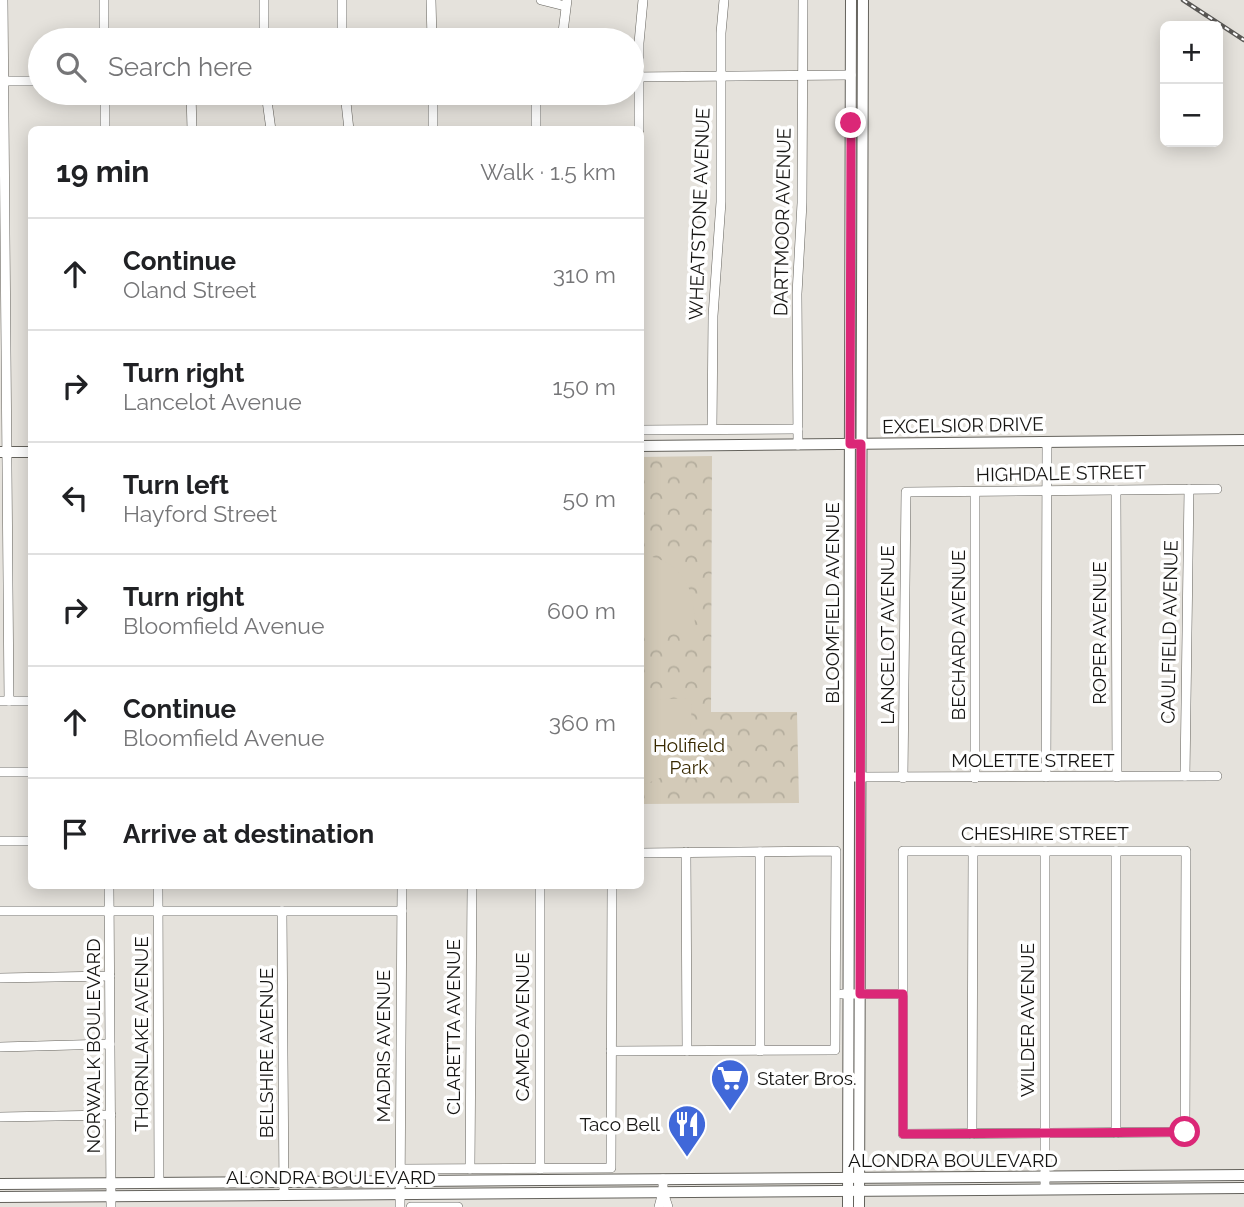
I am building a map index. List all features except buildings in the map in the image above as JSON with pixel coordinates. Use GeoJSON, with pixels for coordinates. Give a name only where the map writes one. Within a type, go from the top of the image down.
{"type":"FeatureCollection","features":[{"type":"Feature","properties":{"kind":"main road","name":"BLOOMFIELD AVENUE"},"geometry":{"type":"LineString","coordinates":[[848,1207],[853,1191],[854,1092],[860,994],[862,777],[855,444],[851,0]]}},
{"type":"Feature","properties":{"kind":"main road","name":"BLOOMFIELD AVENUE"},"geometry":{"type":"LineString","coordinates":[[854,1092],[847,994],[863,0]]}},
{"type":"Feature","properties":{"kind":"main road"},"geometry":{"type":"LineString","coordinates":[[862,67],[850,75],[862,86]]}},
{"type":"Feature","properties":{"kind":"main road"},"geometry":{"type":"LineString","coordinates":[[851,107],[863,115],[851,123]]}},
{"type":"Feature","properties":{"kind":"main road","name":"EXCELSIOR DRIVE"},"geometry":{"type":"LineString","coordinates":[[644,446],[1244,440]]}},
{"type":"Feature","properties":{"kind":"main road"},"geometry":{"type":"LineString","coordinates":[[4,452],[28,452]]}},
{"type":"Feature","properties":{"kind":"main road","name":"ALONDRA BOULEVARD"},"geometry":{"type":"LineString","coordinates":[[0,1184],[284,1182],[400,1175],[663,1179],[1244,1175]]}},
{"type":"Feature","properties":{"kind":"main road"},"geometry":{"type":"LineString","coordinates":[[741,1179],[741,1191]]}},
{"type":"Feature","properties":{"kind":"main road","name":"ALONDRA BOULEVARD"},"geometry":{"type":"LineString","coordinates":[[0,1197],[111,1202],[284,1195],[1244,1188]]}},
{"type":"Feature","properties":{"kind":"main road","name":"BLOOMFIELD AVENUE"},"geometry":{"type":"LineString","coordinates":[[853,1191],[859,1207]]}},
{"type":"Feature","properties":{"kind":"street"},"geometry":{"type":"LineString","coordinates":[[3,0],[4,701],[28,701]]}},
{"type":"Feature","properties":{"kind":"street"},"geometry":{"type":"LineString","coordinates":[[104,0],[104,28]]}},
{"type":"Feature","properties":{"kind":"street"},"geometry":{"type":"LineString","coordinates":[[264,0],[264,28]]}},
{"type":"Feature","properties":{"kind":"street"},"geometry":{"type":"LineString","coordinates":[[342,0],[342,28]]}},
{"type":"Feature","properties":{"kind":"street"},"geometry":{"type":"LineString","coordinates":[[431,0],[432,28]]}},
{"type":"Feature","properties":{"kind":"street"},"geometry":{"type":"LineString","coordinates":[[541,0],[566,3],[563,28]]}},
{"type":"Feature","properties":{"kind":"street"},"geometry":{"type":"LineString","coordinates":[[639,28],[643,0]]}},
{"type":"Feature","properties":{"kind":"street","name":"WHEATSTONE AVENUE"},"geometry":{"type":"LineString","coordinates":[[712,429],[713,316],[721,202],[720,33],[724,0]]}},
{"type":"Feature","properties":{"kind":"street","name":"DARTMOOR AVENUE"},"geometry":{"type":"LineString","coordinates":[[798,445],[797,294],[802,203],[803,0]]}},
{"type":"Feature","properties":{"kind":"street"},"geometry":{"type":"LineString","coordinates":[[644,76],[850,75]]}},
{"type":"Feature","properties":{"kind":"street"},"geometry":{"type":"LineString","coordinates":[[2,81],[28,81]]}},
{"type":"Feature","properties":{"kind":"street"},"geometry":{"type":"LineString","coordinates":[[105,105],[105,126]]}},
{"type":"Feature","properties":{"kind":"street"},"geometry":{"type":"LineString","coordinates":[[191,105],[192,126]]}},
{"type":"Feature","properties":{"kind":"street"},"geometry":{"type":"LineString","coordinates":[[268,105],[270,126]]}},
{"type":"Feature","properties":{"kind":"street"},"geometry":{"type":"LineString","coordinates":[[346,105],[349,126]]}},
{"type":"Feature","properties":{"kind":"street"},"geometry":{"type":"LineString","coordinates":[[433,105],[433,126]]}},
{"type":"Feature","properties":{"kind":"street"},"geometry":{"type":"LineString","coordinates":[[536,105],[536,126]]}},
{"type":"Feature","properties":{"kind":"street"},"geometry":{"type":"LineString","coordinates":[[637,105],[639,126]]}},
{"type":"Feature","properties":{"kind":"street"},"geometry":{"type":"LineString","coordinates":[[644,430],[798,429]]}},
{"type":"Feature","properties":{"kind":"street"},"geometry":{"type":"LineString","coordinates":[[1045,777],[1047,442]]}},
{"type":"Feature","properties":{"kind":"street","name":"CAULFIELD AVENUE"},"geometry":{"type":"LineString","coordinates":[[1185,776],[1189,489]]}},
{"type":"Feature","properties":{"kind":"street","name":"HIGHDALE STREET"},"geometry":{"type":"LineString","coordinates":[[906,492],[1217,489]]}},
{"type":"Feature","properties":{"kind":"street","name":"ROPER AVENUE"},"geometry":{"type":"LineString","coordinates":[[1116,490],[1117,777]]}},
{"type":"Feature","properties":{"kind":"street","name":"LANCELOT AVENUE"},"geometry":{"type":"LineString","coordinates":[[903,778],[906,492]]}},
{"type":"Feature","properties":{"kind":"street","name":"BECHARD AVENUE"},"geometry":{"type":"LineString","coordinates":[[975,492],[975,778]]}},
{"type":"Feature","properties":{"kind":"street"},"geometry":{"type":"LineString","coordinates":[[0,772],[28,772]]}},
{"type":"Feature","properties":{"kind":"street","name":"MOLETTE STREET"},"geometry":{"type":"LineString","coordinates":[[849,777],[1217,776]]}},
{"type":"Feature","properties":{"kind":"street"},"geometry":{"type":"LineString","coordinates":[[0,841],[28,841]]}},
{"type":"Feature","properties":{"kind":"street"},"geometry":{"type":"LineString","coordinates":[[612,889],[611,1051],[835,1050],[835,851],[644,853]]}},
{"type":"Feature","properties":{"kind":"street","name":"CHESHIRE STREET"},"geometry":{"type":"LineString","coordinates":[[903,994],[903,851],[1186,851],[1185,1132],[1116,1133]]}},
{"type":"Feature","properties":{"kind":"street"},"geometry":{"type":"LineString","coordinates":[[972,1134],[973,851]]}},
{"type":"Feature","properties":{"kind":"street","name":"WILDER AVENUE"},"geometry":{"type":"LineString","coordinates":[[1045,851],[1045,1189]]}},
{"type":"Feature","properties":{"kind":"street"},"geometry":{"type":"LineString","coordinates":[[835,994],[903,994],[903,1134],[1116,1133],[1116,851]]}},
{"type":"Feature","properties":{"kind":"street"},"geometry":{"type":"LineString","coordinates":[[686,852],[687,1051]]}},
{"type":"Feature","properties":{"kind":"street"},"geometry":{"type":"LineString","coordinates":[[760,852],[760,1051]]}},
{"type":"Feature","properties":{"kind":"street","name":"NORWALK BOULEVARD"},"geometry":{"type":"LineString","coordinates":[[109,889],[111,1202]]}},
{"type":"Feature","properties":{"kind":"street","name":"THORNLAKE AVENUE"},"geometry":{"type":"LineString","coordinates":[[158,889],[159,1182]]}},
{"type":"Feature","properties":{"kind":"street","name":"MADRIS AVENUE"},"geometry":{"type":"LineString","coordinates":[[400,1207],[402,889]]}},
{"type":"Feature","properties":{"kind":"street","name":"CLARETTA AVENUE"},"geometry":{"type":"LineString","coordinates":[[470,1169],[472,889]]}},
{"type":"Feature","properties":{"kind":"street","name":"CAMEO AVENUE"},"geometry":{"type":"LineString","coordinates":[[540,889],[540,1169]]}},
{"type":"Feature","properties":{"kind":"street"},"geometry":{"type":"LineString","coordinates":[[0,911],[402,911]]}},
{"type":"Feature","properties":{"kind":"street","name":"BELSHIRE AVENUE"},"geometry":{"type":"LineString","coordinates":[[282,911],[284,1195]]}},
{"type":"Feature","properties":{"kind":"street"},"geometry":{"type":"LineString","coordinates":[[0,978],[110,976]]}},
{"type":"Feature","properties":{"kind":"street"},"geometry":{"type":"LineString","coordinates":[[0,1047],[110,1044]]}},
{"type":"Feature","properties":{"kind":"street","name":"ALONDRA BOULEVARD"},"geometry":{"type":"LineString","coordinates":[[400,1175],[470,1169],[611,1168],[611,1051]]}},
{"type":"Feature","properties":{"kind":"street"},"geometry":{"type":"LineString","coordinates":[[0,1117],[111,1115]]}},
{"type":"Feature","properties":{"kind":"street"},"geometry":{"type":"LineString","coordinates":[[659,1207],[663,1179]]}},
{"type":"Feature","properties":{"kind":"street"},"geometry":{"type":"LineString","coordinates":[[663,1192],[668,1207]]}},
{"type":"Feature","properties":{"kind":"street","name":"ALONDRA BOULEVARD"},"geometry":{"type":"LineString","coordinates":[[411,1207],[458,1207]]}},
{"type":"Feature","properties":{"kind":"green space","name":"Holifield Park"},"geometry":{"type":"Polygon","coordinates":[[[712,456],[711,712],[797,712],[799,803],[644,804],[644,457],[712,456]]]}},
{"type":"Feature","properties":{"kind":"green space"},"geometry":{"type":"Polygon","coordinates":[[[644,555],[668,564],[685,580],[693,604],[695,633],[644,633],[644,555]]]}},
{"type":"Feature","properties":{"kind":"green space"},"geometry":{"type":"Polygon","coordinates":[[[691,698],[691,728],[684,754],[669,773],[644,784],[644,700],[691,698]]]}},
{"type":"Feature","properties":{"kind":"railway"},"geometry":{"type":"LineString","coordinates":[[1183,0],[1244,40]]}},
{"type":"Feature","properties":{"kind":"place","name":"Stater Bros."},"geometry":{"type":"Point","coordinates":[730,1112]}},
{"type":"Feature","properties":{"kind":"place","name":"Taco Bell"},"geometry":{"type":"Point","coordinates":[687,1158]}},
{"type":"Feature","properties":{"kind":"route"},"geometry":{"type":"LineString","coordinates":[[851,123],[850,444],[861,444],[860,994],[903,994],[903,1134],[1185,1132]]}}]}
